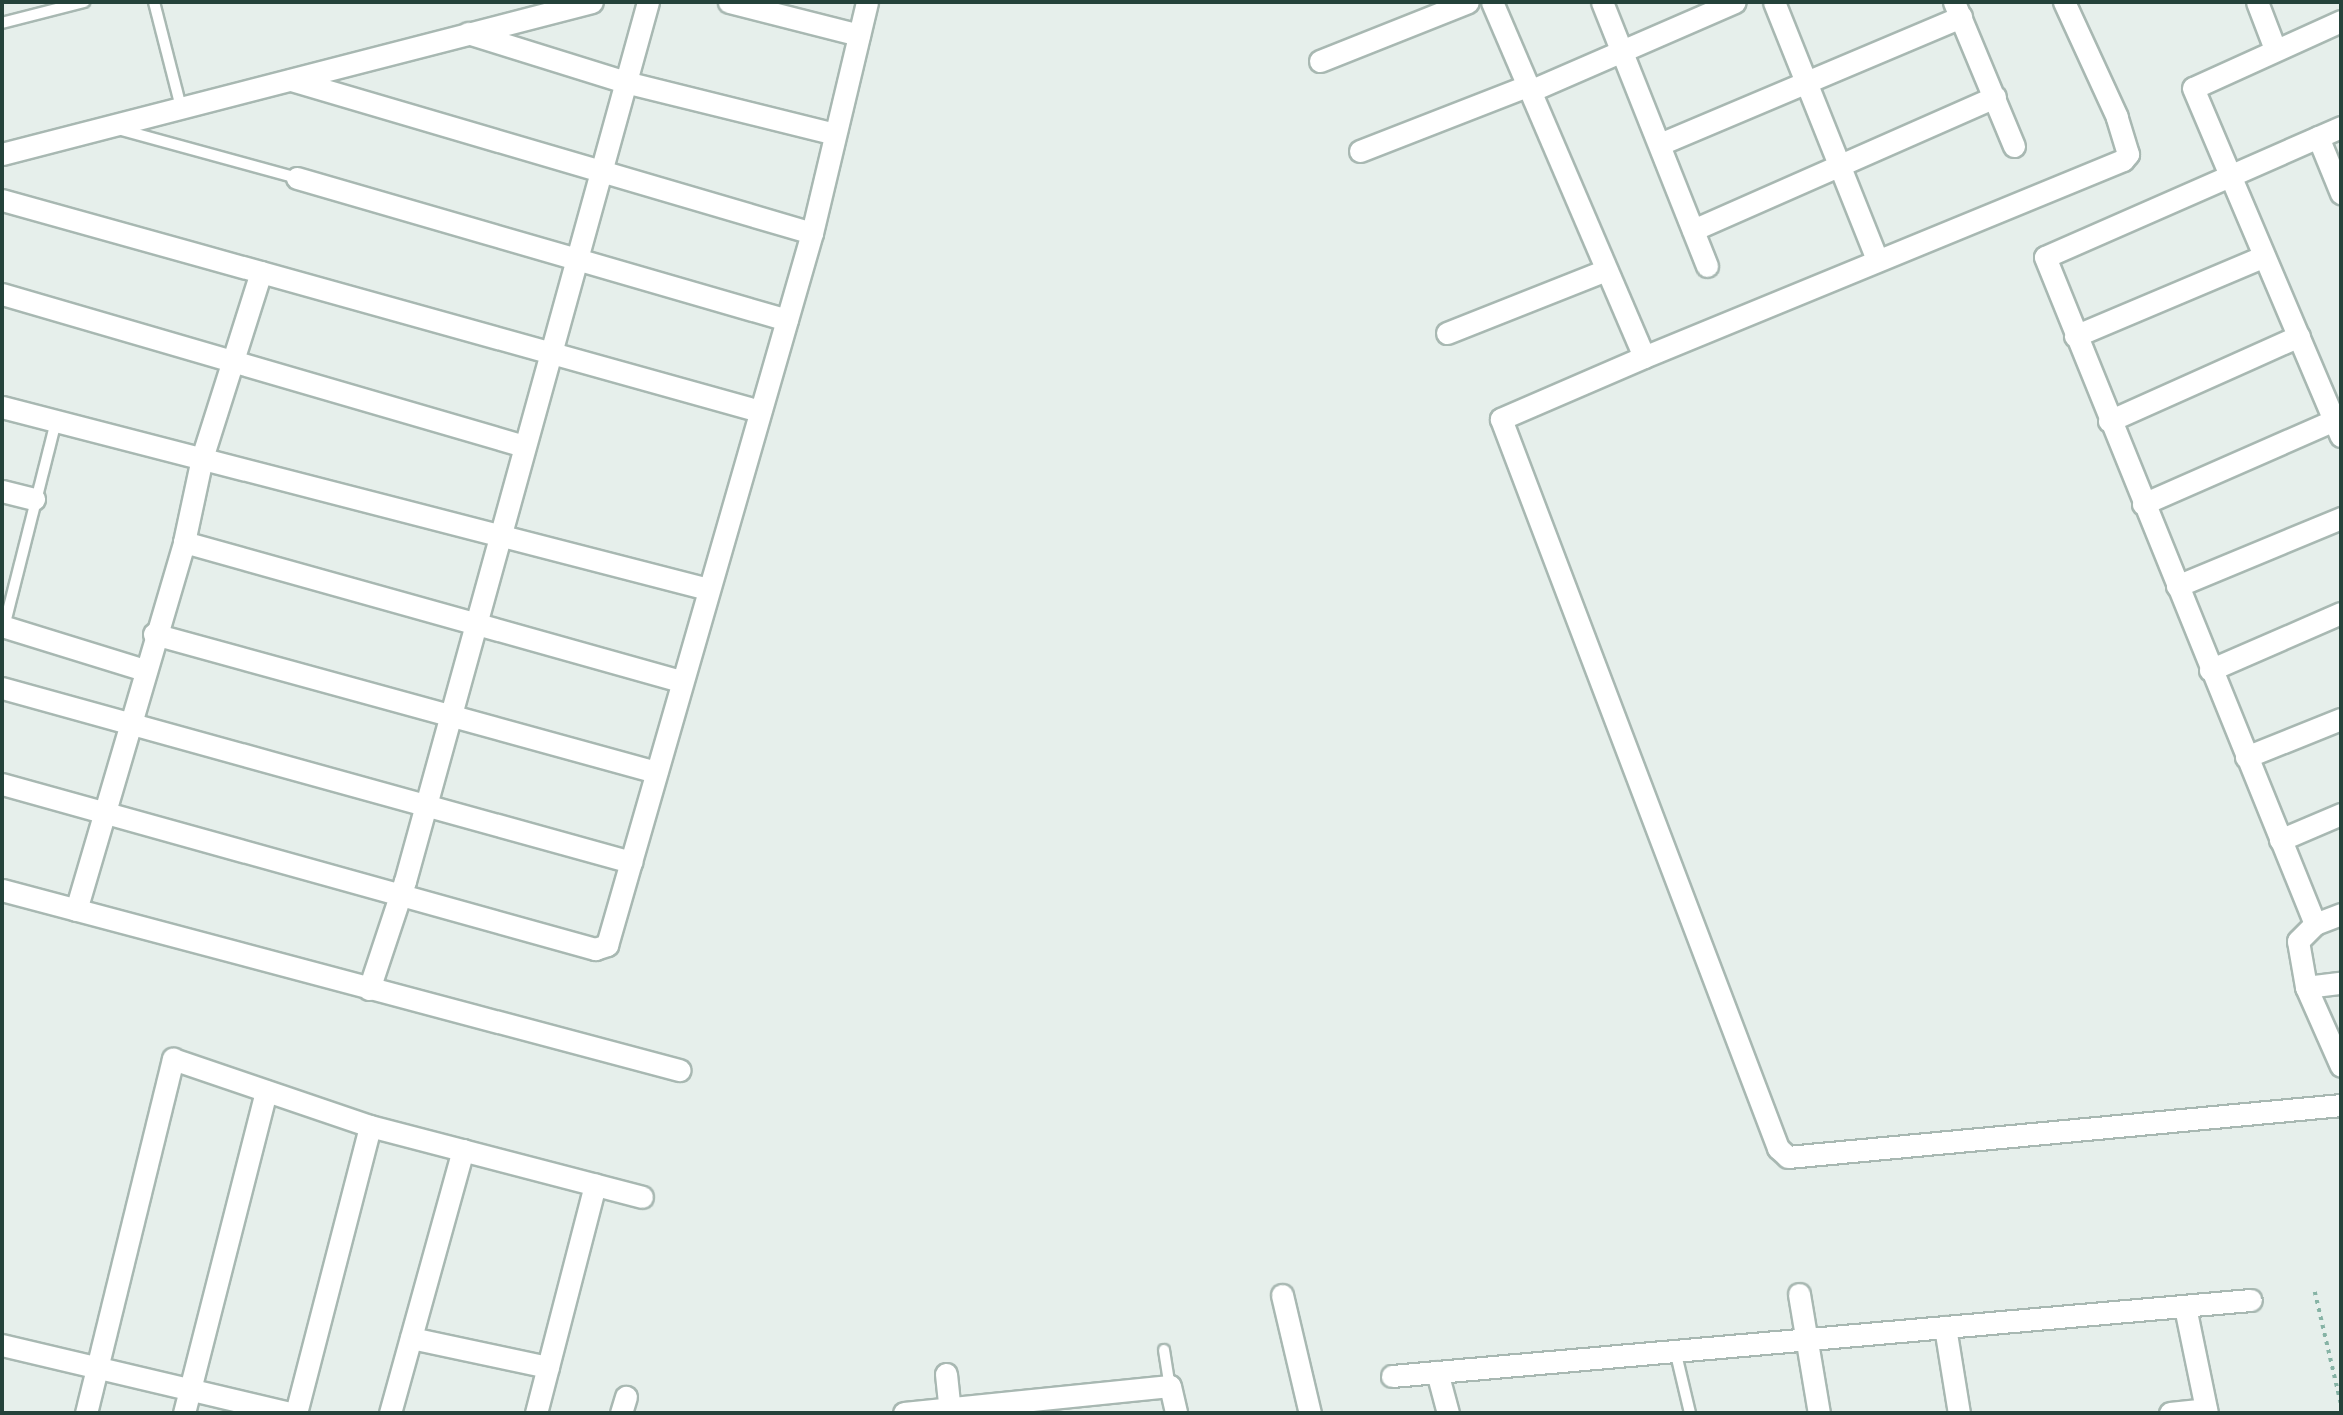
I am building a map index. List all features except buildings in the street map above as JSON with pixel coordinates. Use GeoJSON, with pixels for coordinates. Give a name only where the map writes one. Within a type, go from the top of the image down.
{"type":"FeatureCollection","features":[{"type":"Feature","properties":{"kind":"street"},"geometry":{"type":"LineString","coordinates":[[2,154],[466,32],[592,2]]}},
{"type":"Feature","properties":{"kind":"street"},"geometry":{"type":"LineString","coordinates":[[369,989],[401,894],[648,2]]}},
{"type":"Feature","properties":{"kind":"street"},"geometry":{"type":"LineString","coordinates":[[729,2],[859,35]]}},
{"type":"Feature","properties":{"kind":"street"},"geometry":{"type":"LineString","coordinates":[[2,783],[602,950],[631,862],[812,233],[867,2]]}},
{"type":"Feature","properties":{"kind":"street"},"geometry":{"type":"LineString","coordinates":[[1320,61],[1468,2]]}},
{"type":"Feature","properties":{"kind":"street"},"geometry":{"type":"LineString","coordinates":[[1492,2],[1644,357]]}},
{"type":"Feature","properties":{"kind":"street"},"geometry":{"type":"LineString","coordinates":[[1602,2],[1624,50],[1707,266]]}},
{"type":"Feature","properties":{"kind":"street"},"geometry":{"type":"LineString","coordinates":[[1360,151],[1529,88],[1735,2]]}},
{"type":"Feature","properties":{"kind":"street"},"geometry":{"type":"LineString","coordinates":[[1774,2],[1877,259]]}},
{"type":"Feature","properties":{"kind":"street"},"geometry":{"type":"LineString","coordinates":[[2064,2],[2128,154],[1501,419],[1778,1148],[1788,1157],[2341,1105]]}},
{"type":"Feature","properties":{"kind":"street"},"geometry":{"type":"LineString","coordinates":[[2257,2],[2275,49]]}},
{"type":"Feature","properties":{"kind":"street"},"geometry":{"type":"LineString","coordinates":[[1660,144],[1958,10],[2014,146]]}},
{"type":"Feature","properties":{"kind":"street"},"geometry":{"type":"LineString","coordinates":[[2143,504],[2338,428],[2193,88],[2341,21]]}},
{"type":"Feature","properties":{"kind":"street"},"geometry":{"type":"LineString","coordinates":[[466,32],[625,82],[835,134]]}},
{"type":"Feature","properties":{"kind":"street"},"geometry":{"type":"LineString","coordinates":[[289,80],[812,233]]}},
{"type":"Feature","properties":{"kind":"street"},"geometry":{"type":"LineString","coordinates":[[1693,230],[1995,97]]}},
{"type":"Feature","properties":{"kind":"street"},"geometry":{"type":"LineString","coordinates":[[2315,924],[2045,260],[2049,252],[2341,127]]}},
{"type":"Feature","properties":{"kind":"street"},"geometry":{"type":"LineString","coordinates":[[2319,137],[2341,193]]}},
{"type":"Feature","properties":{"kind":"street"},"geometry":{"type":"LineString","coordinates":[[297,178],[787,320]]}},
{"type":"Feature","properties":{"kind":"street"},"geometry":{"type":"LineString","coordinates":[[2,200],[760,411]]}},
{"type":"Feature","properties":{"kind":"street"},"geometry":{"type":"LineString","coordinates":[[2075,336],[2264,256]]}},
{"type":"Feature","properties":{"kind":"street"},"geometry":{"type":"LineString","coordinates":[[1447,332],[1606,270]]}},
{"type":"Feature","properties":{"kind":"street"},"geometry":{"type":"LineString","coordinates":[[76,910],[154,634],[184,542],[202,458],[231,359],[261,272]]}},
{"type":"Feature","properties":{"kind":"street"},"geometry":{"type":"LineString","coordinates":[[2,294],[524,446]]}},
{"type":"Feature","properties":{"kind":"street"},"geometry":{"type":"LineString","coordinates":[[2109,421],[2299,336]]}},
{"type":"Feature","properties":{"kind":"street"},"geometry":{"type":"LineString","coordinates":[[2,407],[500,533],[708,589]]}},
{"type":"Feature","properties":{"kind":"street"},"geometry":{"type":"LineString","coordinates":[[2,491],[34,499]]}},
{"type":"Feature","properties":{"kind":"street"},"geometry":{"type":"LineString","coordinates":[[2176,586],[2341,518]]}},
{"type":"Feature","properties":{"kind":"street"},"geometry":{"type":"LineString","coordinates":[[184,542],[681,681]]}},
{"type":"Feature","properties":{"kind":"street"},"geometry":{"type":"LineString","coordinates":[[2210,670],[2341,614]]}},
{"type":"Feature","properties":{"kind":"street"},"geometry":{"type":"LineString","coordinates":[[3,626],[144,670]]}},
{"type":"Feature","properties":{"kind":"street"},"geometry":{"type":"LineString","coordinates":[[154,634],[656,772]]}},
{"type":"Feature","properties":{"kind":"street"},"geometry":{"type":"LineString","coordinates":[[2,688],[631,862]]}},
{"type":"Feature","properties":{"kind":"street"},"geometry":{"type":"LineString","coordinates":[[2246,757],[2341,719]]}},
{"type":"Feature","properties":{"kind":"street"},"geometry":{"type":"LineString","coordinates":[[2280,839],[2341,814]]}},
{"type":"Feature","properties":{"kind":"street"},"geometry":{"type":"LineString","coordinates":[[2,890],[678,1070]]}},
{"type":"Feature","properties":{"kind":"street"},"geometry":{"type":"LineString","coordinates":[[2341,914],[2315,924],[2298,941],[2306,987],[2341,1066]]}},
{"type":"Feature","properties":{"kind":"street"},"geometry":{"type":"LineString","coordinates":[[2306,987],[2341,983]]}},
{"type":"Feature","properties":{"kind":"street"},"geometry":{"type":"LineString","coordinates":[[86,1413],[173,1059],[370,1126],[642,1196]]}},
{"type":"Feature","properties":{"kind":"street"},"geometry":{"type":"LineString","coordinates":[[184,1413],[266,1091]]}},
{"type":"Feature","properties":{"kind":"street"},"geometry":{"type":"LineString","coordinates":[[296,1413],[370,1126]]}},
{"type":"Feature","properties":{"kind":"street"},"geometry":{"type":"LineString","coordinates":[[390,1413],[463,1150]]}},
{"type":"Feature","properties":{"kind":"street"},"geometry":{"type":"LineString","coordinates":[[537,1413],[595,1185]]}},
{"type":"Feature","properties":{"kind":"street"},"geometry":{"type":"LineString","coordinates":[[1799,1294],[1819,1413]]}},
{"type":"Feature","properties":{"kind":"street"},"geometry":{"type":"LineString","coordinates":[[1282,1295],[1310,1413]]}},
{"type":"Feature","properties":{"kind":"street"},"geometry":{"type":"LineString","coordinates":[[1392,1376],[2251,1300]]}},
{"type":"Feature","properties":{"kind":"street"},"geometry":{"type":"LineString","coordinates":[[2170,1413],[2207,1411],[2185,1307]]}},
{"type":"Feature","properties":{"kind":"street"},"geometry":{"type":"LineString","coordinates":[[1945,1327],[1959,1413]]}},
{"type":"Feature","properties":{"kind":"street"},"geometry":{"type":"LineString","coordinates":[[411,1338],[548,1367]]}},
{"type":"Feature","properties":{"kind":"street"},"geometry":{"type":"LineString","coordinates":[[2,1345],[290,1413]]}},
{"type":"Feature","properties":{"kind":"street"},"geometry":{"type":"LineString","coordinates":[[1437,1372],[1448,1413]]}},
{"type":"Feature","properties":{"kind":"street"},"geometry":{"type":"LineString","coordinates":[[946,1374],[950,1411]]}},
{"type":"Feature","properties":{"kind":"street"},"geometry":{"type":"LineString","coordinates":[[904,1413],[950,1411],[1170,1386],[1176,1413]]}},
{"type":"Feature","properties":{"kind":"lane"},"geometry":{"type":"LineString","coordinates":[[2,23],[84,2]]}},
{"type":"Feature","properties":{"kind":"lane"},"geometry":{"type":"LineString","coordinates":[[154,2],[181,107]]}},
{"type":"Feature","properties":{"kind":"lane"},"geometry":{"type":"LineString","coordinates":[[108,127],[297,178]]}},
{"type":"Feature","properties":{"kind":"lane"},"geometry":{"type":"LineString","coordinates":[[3,626],[56,421]]}},
{"type":"Feature","properties":{"kind":"lane"},"geometry":{"type":"LineString","coordinates":[[1164,1350],[1170,1386]]}},
{"type":"Feature","properties":{"kind":"lane"},"geometry":{"type":"LineString","coordinates":[[1675,1350],[1690,1413]]}},
{"type":"Feature","properties":{"kind":"path"},"geometry":{"type":"LineString","coordinates":[[2315,1292],[2341,1404]]}}]}
